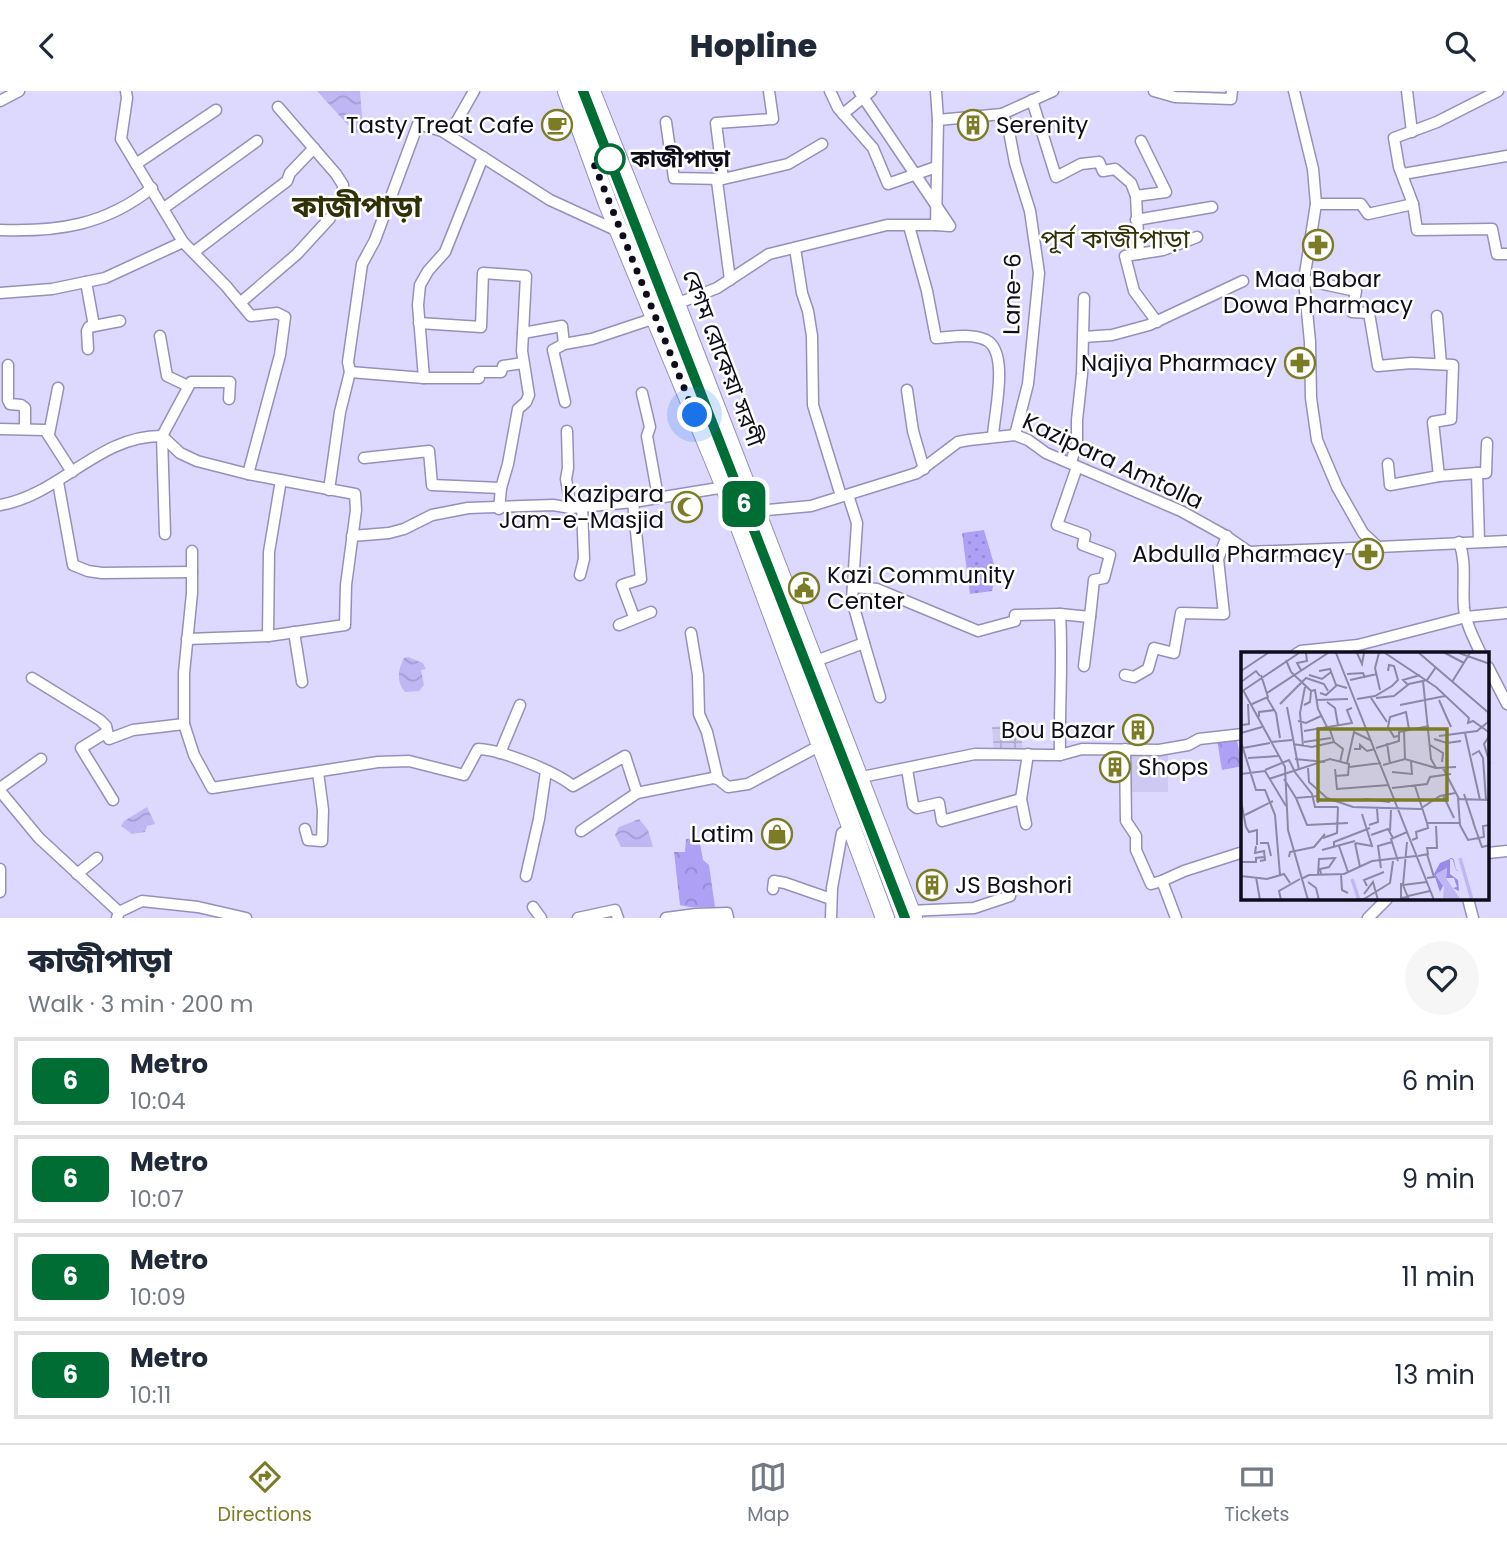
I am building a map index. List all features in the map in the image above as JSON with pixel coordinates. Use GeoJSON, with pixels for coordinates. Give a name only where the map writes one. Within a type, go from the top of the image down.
{"type":"FeatureCollection","features":[{"type":"Feature","properties":{"kind":"main road","name":"বেগম রোকেয়া সরণী"},"geometry":{"type":"LineString","coordinates":[[567,91],[620,232],[725,487],[885,918]]}},
{"type":"Feature","properties":{"kind":"main road","name":"বেগম রোকেয়া সরণী"},"geometry":{"type":"LineString","coordinates":[[592,91],[912,915]]}},
{"type":"Feature","properties":{"kind":"street"},"geometry":{"type":"LineString","coordinates":[[0,101],[19,91]]}},
{"type":"Feature","properties":{"kind":"street"},"geometry":{"type":"LineString","coordinates":[[126,91],[121,139],[183,242],[251,316],[277,313],[285,317],[280,355],[248,474]]}},
{"type":"Feature","properties":{"kind":"street"},"geometry":{"type":"LineString","coordinates":[[449,135],[474,91]]}},
{"type":"Feature","properties":{"kind":"street"},"geometry":{"type":"LineString","coordinates":[[730,280],[716,123],[773,118],[769,91]]}},
{"type":"Feature","properties":{"kind":"street"},"geometry":{"type":"LineString","coordinates":[[830,91],[843,114],[873,148],[888,184],[936,167]]}},
{"type":"Feature","properties":{"kind":"street"},"geometry":{"type":"LineString","coordinates":[[676,304],[717,288],[769,254],[887,225],[950,226],[859,91]]}},
{"type":"Feature","properties":{"kind":"street"},"geometry":{"type":"LineString","coordinates":[[843,114],[871,91]]}},
{"type":"Feature","properties":{"kind":"street"},"geometry":{"type":"LineString","coordinates":[[936,91],[936,225]]}},
{"type":"Feature","properties":{"kind":"street"},"geometry":{"type":"LineString","coordinates":[[938,120],[1002,114],[1053,91]]}},
{"type":"Feature","properties":{"kind":"street"},"geometry":{"type":"LineString","coordinates":[[1154,91],[1231,99],[1232,91]]}},
{"type":"Feature","properties":{"kind":"street"},"geometry":{"type":"LineString","coordinates":[[1294,91],[1313,169],[1316,204],[1304,280],[1310,342],[1311,398],[1317,440],[1337,487],[1363,533],[1378,547]]}},
{"type":"Feature","properties":{"kind":"street"},"geometry":{"type":"LineString","coordinates":[[1407,91],[1412,132]]}},
{"type":"Feature","properties":{"kind":"street"},"geometry":{"type":"LineString","coordinates":[[1498,91],[1470,107],[1394,138],[1402,174],[1413,204],[1417,230],[1492,229],[1497,254],[1507,254]]}},
{"type":"Feature","properties":{"kind":"street"},"geometry":{"type":"LineString","coordinates":[[1032,100],[1056,177],[1081,165],[1100,162],[1103,171],[1115,169],[1130,183],[1136,196],[1139,254]]}},
{"type":"Feature","properties":{"kind":"street"},"geometry":{"type":"LineString","coordinates":[[278,107],[336,174],[343,185],[343,194]]}},
{"type":"Feature","properties":{"kind":"street"},"geometry":{"type":"LineString","coordinates":[[136,164],[216,110]]}},
{"type":"Feature","properties":{"kind":"street","name":"Lane-6"},"geometry":{"type":"LineString","coordinates":[[1002,114],[1008,126],[1015,163],[1030,211],[1039,273],[1028,384],[1015,435]]}},
{"type":"Feature","properties":{"kind":"street"},"geometry":{"type":"LineString","coordinates":[[666,122],[673,177],[720,180],[788,164],[822,144]]}},
{"type":"Feature","properties":{"kind":"street"},"geometry":{"type":"LineString","coordinates":[[329,489],[340,412],[350,372],[348,362],[362,264],[383,219],[418,124],[449,135],[550,200],[620,232]]}},
{"type":"Feature","properties":{"kind":"street"},"geometry":{"type":"LineString","coordinates":[[164,208],[257,141]]}},
{"type":"Feature","properties":{"kind":"street"},"geometry":{"type":"LineString","coordinates":[[1136,196],[1166,192],[1141,142]]}},
{"type":"Feature","properties":{"kind":"street"},"geometry":{"type":"LineString","coordinates":[[194,252],[287,181],[289,173],[314,148]]}},
{"type":"Feature","properties":{"kind":"street"},"geometry":{"type":"LineString","coordinates":[[1402,174],[1507,156]]}},
{"type":"Feature","properties":{"kind":"street"},"geometry":{"type":"LineString","coordinates":[[424,378],[419,323],[420,285],[444,252],[483,157]]}},
{"type":"Feature","properties":{"kind":"street"},"geometry":{"type":"LineString","coordinates":[[0,230],[59,228],[95,220],[114,214],[152,188]]}},
{"type":"Feature","properties":{"kind":"street"},"geometry":{"type":"LineString","coordinates":[[1316,204],[1361,204],[1368,214],[1413,204]]}},
{"type":"Feature","properties":{"kind":"street"},"geometry":{"type":"LineString","coordinates":[[1136,220],[1212,207]]}},
{"type":"Feature","properties":{"kind":"street"},"geometry":{"type":"LineString","coordinates":[[240,303],[297,254],[330,218]]}},
{"type":"Feature","properties":{"kind":"street"},"geometry":{"type":"LineString","coordinates":[[909,226],[927,291],[936,338],[976,337],[988,341],[996,352],[1000,383],[993,436]]}},
{"type":"Feature","properties":{"kind":"street"},"geometry":{"type":"LineString","coordinates":[[1157,322],[1134,291],[1125,256],[1163,250],[1197,237]]}},
{"type":"Feature","properties":{"kind":"street"},"geometry":{"type":"LineString","coordinates":[[0,293],[52,289],[105,278],[183,242]]}},
{"type":"Feature","properties":{"kind":"street"},"geometry":{"type":"LineString","coordinates":[[796,248],[802,293],[812,335],[813,405],[845,496],[858,523],[852,600],[880,697]]}},
{"type":"Feature","properties":{"kind":"street"},"geometry":{"type":"LineString","coordinates":[[419,323],[481,327],[483,273],[526,276],[523,363],[528,395],[526,402],[518,409],[499,509]]}},
{"type":"Feature","properties":{"kind":"street"},"geometry":{"type":"LineString","coordinates":[[1304,280],[1356,291],[1352,312],[1369,313],[1378,366],[1411,363],[1453,365],[1451,419],[1433,422],[1439,477]]}},
{"type":"Feature","properties":{"kind":"street"},"geometry":{"type":"LineString","coordinates":[[1084,337],[1112,335],[1157,322],[1243,281]]}},
{"type":"Feature","properties":{"kind":"street"},"geometry":{"type":"LineString","coordinates":[[86,282],[94,326]]}},
{"type":"Feature","properties":{"kind":"street"},"geometry":{"type":"LineString","coordinates":[[1084,298],[1077,443],[1074,465],[1057,525],[1085,535],[1083,545],[1110,555],[1104,578],[1094,580],[1084,666]]}},
{"type":"Feature","properties":{"kind":"street"},"geometry":{"type":"LineString","coordinates":[[1437,316],[1441,364]]}},
{"type":"Feature","properties":{"kind":"street"},"geometry":{"type":"LineString","coordinates":[[565,402],[553,350],[564,344],[592,339],[655,318]]}},
{"type":"Feature","properties":{"kind":"street"},"geometry":{"type":"LineString","coordinates":[[88,349],[87,331],[94,326],[120,321]]}},
{"type":"Feature","properties":{"kind":"street"},"geometry":{"type":"LineString","coordinates":[[523,333],[562,326],[564,344]]}},
{"type":"Feature","properties":{"kind":"street"},"geometry":{"type":"LineString","coordinates":[[160,337],[167,376],[188,386]]}},
{"type":"Feature","properties":{"kind":"street"},"geometry":{"type":"LineString","coordinates":[[350,372],[424,378],[479,378],[479,372],[501,372],[503,366],[523,363]]}},
{"type":"Feature","properties":{"kind":"street"},"geometry":{"type":"LineString","coordinates":[[8,365],[9,401],[25,408],[25,428]]}},
{"type":"Feature","properties":{"kind":"street"},"geometry":{"type":"LineString","coordinates":[[165,534],[162,436],[191,382],[230,382],[229,398]]}},
{"type":"Feature","properties":{"kind":"street"},"geometry":{"type":"LineString","coordinates":[[49,434],[58,388]]}},
{"type":"Feature","properties":{"kind":"street"},"geometry":{"type":"LineString","coordinates":[[907,390],[913,431],[924,469]]}},
{"type":"Feature","properties":{"kind":"street"},"geometry":{"type":"LineString","coordinates":[[642,393],[650,427],[648,436],[658,497]]}},
{"type":"Feature","properties":{"kind":"street"},"geometry":{"type":"LineString","coordinates":[[0,429],[45,430],[72,472]]}},
{"type":"Feature","properties":{"kind":"street"},"geometry":{"type":"LineString","coordinates":[[566,431],[566,479],[576,507],[584,559],[580,575]]}},
{"type":"Feature","properties":{"kind":"street","name":"Kazipara Amtolla"},"geometry":{"type":"LineString","coordinates":[[756,511],[811,506],[924,469],[958,442],[1015,435],[1028,440],[1046,453],[1144,494],[1227,536],[1249,552],[1507,541]]}},
{"type":"Feature","properties":{"kind":"street"},"geometry":{"type":"LineString","coordinates":[[0,505],[15,503],[58,482],[102,452],[126,440],[145,436],[162,436],[180,453],[197,461],[248,474],[355,494],[345,625],[268,636],[187,639]]}},
{"type":"Feature","properties":{"kind":"street"},"geometry":{"type":"LineString","coordinates":[[1388,464],[1390,485],[1486,473],[1487,443]]}},
{"type":"Feature","properties":{"kind":"street"},"geometry":{"type":"LineString","coordinates":[[364,458],[429,451],[432,485],[501,488]]}},
{"type":"Feature","properties":{"kind":"street"},"geometry":{"type":"LineString","coordinates":[[1478,473],[1479,541]]}},
{"type":"Feature","properties":{"kind":"street"},"geometry":{"type":"LineString","coordinates":[[268,636],[269,552],[281,480]]}},
{"type":"Feature","properties":{"kind":"street"},"geometry":{"type":"LineString","coordinates":[[58,482],[73,565],[102,573],[192,572]]}},
{"type":"Feature","properties":{"kind":"street"},"geometry":{"type":"LineString","coordinates":[[352,536],[389,533],[404,529],[432,515],[468,508],[553,505],[576,507],[633,502],[725,487]]}},
{"type":"Feature","properties":{"kind":"street"},"geometry":{"type":"LineString","coordinates":[[633,502],[641,579],[622,585],[634,617]]}},
{"type":"Feature","properties":{"kind":"street"},"geometry":{"type":"LineString","coordinates":[[1125,675],[1134,677],[1148,669],[1154,649],[1174,653],[1181,613],[1224,614],[1218,559],[1227,536]]}},
{"type":"Feature","properties":{"kind":"street"},"geometry":{"type":"LineString","coordinates":[[1459,542],[1463,553],[1466,617],[1480,652]]}},
{"type":"Feature","properties":{"kind":"street"},"geometry":{"type":"LineString","coordinates":[[192,551],[192,593],[184,673],[184,724],[194,755],[212,788],[378,762],[409,761],[464,775],[478,749],[500,753],[546,771],[573,786],[625,757],[637,793]]}},
{"type":"Feature","properties":{"kind":"street"},"geometry":{"type":"LineString","coordinates":[[853,587],[877,589],[978,631],[1014,621],[1015,615],[1060,614],[1090,617]]}},
{"type":"Feature","properties":{"kind":"street"},"geometry":{"type":"LineString","coordinates":[[619,625],[651,612]]}},
{"type":"Feature","properties":{"kind":"street"},"geometry":{"type":"LineString","coordinates":[[1299,652],[1332,651],[1466,617],[1507,613]]}},
{"type":"Feature","properties":{"kind":"street"},"geometry":{"type":"LineString","coordinates":[[1060,614],[1063,659],[1059,709],[1060,755]]}},
{"type":"Feature","properties":{"kind":"street"},"geometry":{"type":"LineString","coordinates":[[294,632],[302,682]]}},
{"type":"Feature","properties":{"kind":"street"},"geometry":{"type":"LineString","coordinates":[[691,633],[698,675],[699,714],[707,732],[718,779],[728,787],[748,784],[821,745]]}},
{"type":"Feature","properties":{"kind":"street"},"geometry":{"type":"LineString","coordinates":[[813,662],[864,643]]}},
{"type":"Feature","properties":{"kind":"street"},"geometry":{"type":"LineString","coordinates":[[1490,671],[1507,704]]}},
{"type":"Feature","properties":{"kind":"street"},"geometry":{"type":"LineString","coordinates":[[32,678],[100,720],[109,739],[134,730],[184,724]]}},
{"type":"Feature","properties":{"kind":"street"},"geometry":{"type":"LineString","coordinates":[[500,753],[520,705]]}},
{"type":"Feature","properties":{"kind":"street"},"geometry":{"type":"LineString","coordinates":[[107,732],[81,748],[113,800]]}},
{"type":"Feature","properties":{"kind":"street"},"geometry":{"type":"LineString","coordinates":[[858,778],[975,754],[1060,755],[1082,749],[1172,748],[1188,745],[1199,739],[1241,734]]}},
{"type":"Feature","properties":{"kind":"street"},"geometry":{"type":"LineString","coordinates":[[1125,749],[1127,822],[1136,836],[1136,850],[1151,884],[1240,853]]}},
{"type":"Feature","properties":{"kind":"street"},"geometry":{"type":"LineString","coordinates":[[1026,824],[1021,799],[1028,754]]}},
{"type":"Feature","properties":{"kind":"street"},"geometry":{"type":"LineString","coordinates":[[41,759],[0,789],[39,838],[118,915],[142,901],[198,907],[246,918]]}},
{"type":"Feature","properties":{"kind":"street"},"geometry":{"type":"LineString","coordinates":[[907,769],[913,805],[917,808],[939,803],[942,821],[1021,799]]}},
{"type":"Feature","properties":{"kind":"street"},"geometry":{"type":"LineString","coordinates":[[526,876],[540,819],[546,771]]}},
{"type":"Feature","properties":{"kind":"street"},"geometry":{"type":"LineString","coordinates":[[305,828],[308,840],[322,841],[323,810],[318,772]]}},
{"type":"Feature","properties":{"kind":"street"},"geometry":{"type":"LineString","coordinates":[[581,831],[637,793],[718,779]]}},
{"type":"Feature","properties":{"kind":"street"},"geometry":{"type":"LineString","coordinates":[[831,918],[831,899],[842,833],[852,827]]}},
{"type":"Feature","properties":{"kind":"street"},"geometry":{"type":"LineString","coordinates":[[76,874],[97,858]]}},
{"type":"Feature","properties":{"kind":"street"},"geometry":{"type":"LineString","coordinates":[[0,869],[0,892]]}},
{"type":"Feature","properties":{"kind":"street"},"geometry":{"type":"LineString","coordinates":[[773,889],[774,881],[831,899]]}},
{"type":"Feature","properties":{"kind":"street"},"geometry":{"type":"LineString","coordinates":[[1162,881],[1177,918]]}},
{"type":"Feature","properties":{"kind":"street"},"geometry":{"type":"LineString","coordinates":[[912,915],[974,908],[1010,896]]}},
{"type":"Feature","properties":{"kind":"street"},"geometry":{"type":"LineString","coordinates":[[1368,918],[1385,901]]}},
{"type":"Feature","properties":{"kind":"street"},"geometry":{"type":"LineString","coordinates":[[1469,901],[1473,918]]}},
{"type":"Feature","properties":{"kind":"street"},"geometry":{"type":"LineString","coordinates":[[533,907],[541,918]]}},
{"type":"Feature","properties":{"kind":"street"},"geometry":{"type":"LineString","coordinates":[[578,918],[615,910],[618,918]]}},
{"type":"Feature","properties":{"kind":"street"},"geometry":{"type":"LineString","coordinates":[[666,918],[696,913],[727,913],[728,918]]}},
{"type":"Feature","properties":{"kind":"shaded area"},"geometry":{"type":"Polygon","coordinates":[[[1020,723],[1023,750],[994,751],[992,727],[1020,723]]]}},
{"type":"Feature","properties":{"kind":"shaded area"},"geometry":{"type":"Polygon","coordinates":[[[1128,752],[1168,752],[1168,792],[1128,792],[1128,752]]]}},
{"type":"Feature","properties":{"kind":"green space"},"geometry":{"type":"Polygon","coordinates":[[[984,530],[996,571],[992,591],[970,594],[962,533],[984,530]]]}},
{"type":"Feature","properties":{"kind":"green space"},"geometry":{"type":"Polygon","coordinates":[[[1236,737],[1241,766],[1222,770],[1217,740],[1236,737]]]}},
{"type":"Feature","properties":{"kind":"green space"},"geometry":{"type":"Polygon","coordinates":[[[699,838],[703,860],[709,865],[715,907],[680,905],[674,852],[685,852],[686,839],[699,838]]]}},
{"type":"Feature","properties":{"kind":"water"},"geometry":{"type":"Polygon","coordinates":[[[317,91],[360,91],[363,128],[356,134],[317,91]]]}},
{"type":"Feature","properties":{"kind":"water"},"geometry":{"type":"Polygon","coordinates":[[[404,658],[423,663],[426,669],[421,670],[424,685],[419,691],[405,692],[400,684],[400,667],[404,658]]]}},
{"type":"Feature","properties":{"kind":"water"},"geometry":{"type":"Polygon","coordinates":[[[147,807],[155,824],[147,826],[145,832],[132,834],[121,826],[124,821],[147,807]]]}},
{"type":"Feature","properties":{"kind":"water"},"geometry":{"type":"Polygon","coordinates":[[[639,819],[648,830],[653,847],[621,847],[615,835],[619,827],[639,819]]]}},
{"type":"Feature","properties":{"kind":"railway"},"geometry":{"type":"LineString","coordinates":[[583,91],[905,918]]}},
{"type":"Feature","properties":{"kind":"metro line","name":"6"},"geometry":{"type":"LineString","coordinates":[[583,91],[905,918]]}},
{"type":"Feature","properties":{"kind":"place","name":"Tasty Treat Cafe"},"geometry":{"type":"Point","coordinates":[557,125]}},
{"type":"Feature","properties":{"kind":"place","name":"Serenity"},"geometry":{"type":"Point","coordinates":[973,125]}},
{"type":"Feature","properties":{"kind":"place","name":"কাজীপাড়া"},"geometry":{"type":"Point","coordinates":[610,159]}},
{"type":"Feature","properties":{"kind":"place","name":"Maa Babar Dowa Pharmacy"},"geometry":{"type":"Point","coordinates":[1318,245]}},
{"type":"Feature","properties":{"kind":"place","name":"Najiya Pharmacy"},"geometry":{"type":"Point","coordinates":[1300,363]}},
{"type":"Feature","properties":{"kind":"place","name":"Kazipara Jam-e-Masjid"},"geometry":{"type":"Point","coordinates":[687,507]}},
{"type":"Feature","properties":{"kind":"place","name":"Abdulla Pharmacy"},"geometry":{"type":"Point","coordinates":[1368,554]}},
{"type":"Feature","properties":{"kind":"place","name":"Kazi Community Center"},"geometry":{"type":"Point","coordinates":[804,588]}},
{"type":"Feature","properties":{"kind":"place","name":"Bou Bazar"},"geometry":{"type":"Point","coordinates":[1138,730]}},
{"type":"Feature","properties":{"kind":"place","name":"Shops"},"geometry":{"type":"Point","coordinates":[1115,767]}},
{"type":"Feature","properties":{"kind":"place","name":"Latim"},"geometry":{"type":"Point","coordinates":[777,834]}},
{"type":"Feature","properties":{"kind":"place","name":"JS Bashori"},"geometry":{"type":"Point","coordinates":[932,885]}},
{"type":"Feature","properties":{"kind":"district","name":"কাজীপাড়া"},"geometry":{"type":"Point","coordinates":[357,206]}},
{"type":"Feature","properties":{"kind":"district","name":"পূর্ব কাজীপাড়া"},"geometry":{"type":"Point","coordinates":[1115,239]}},
{"type":"Feature","properties":{"kind":"route"},"geometry":{"type":"LineString","coordinates":[[610,159],[592,159],[695,415]]}}]}
